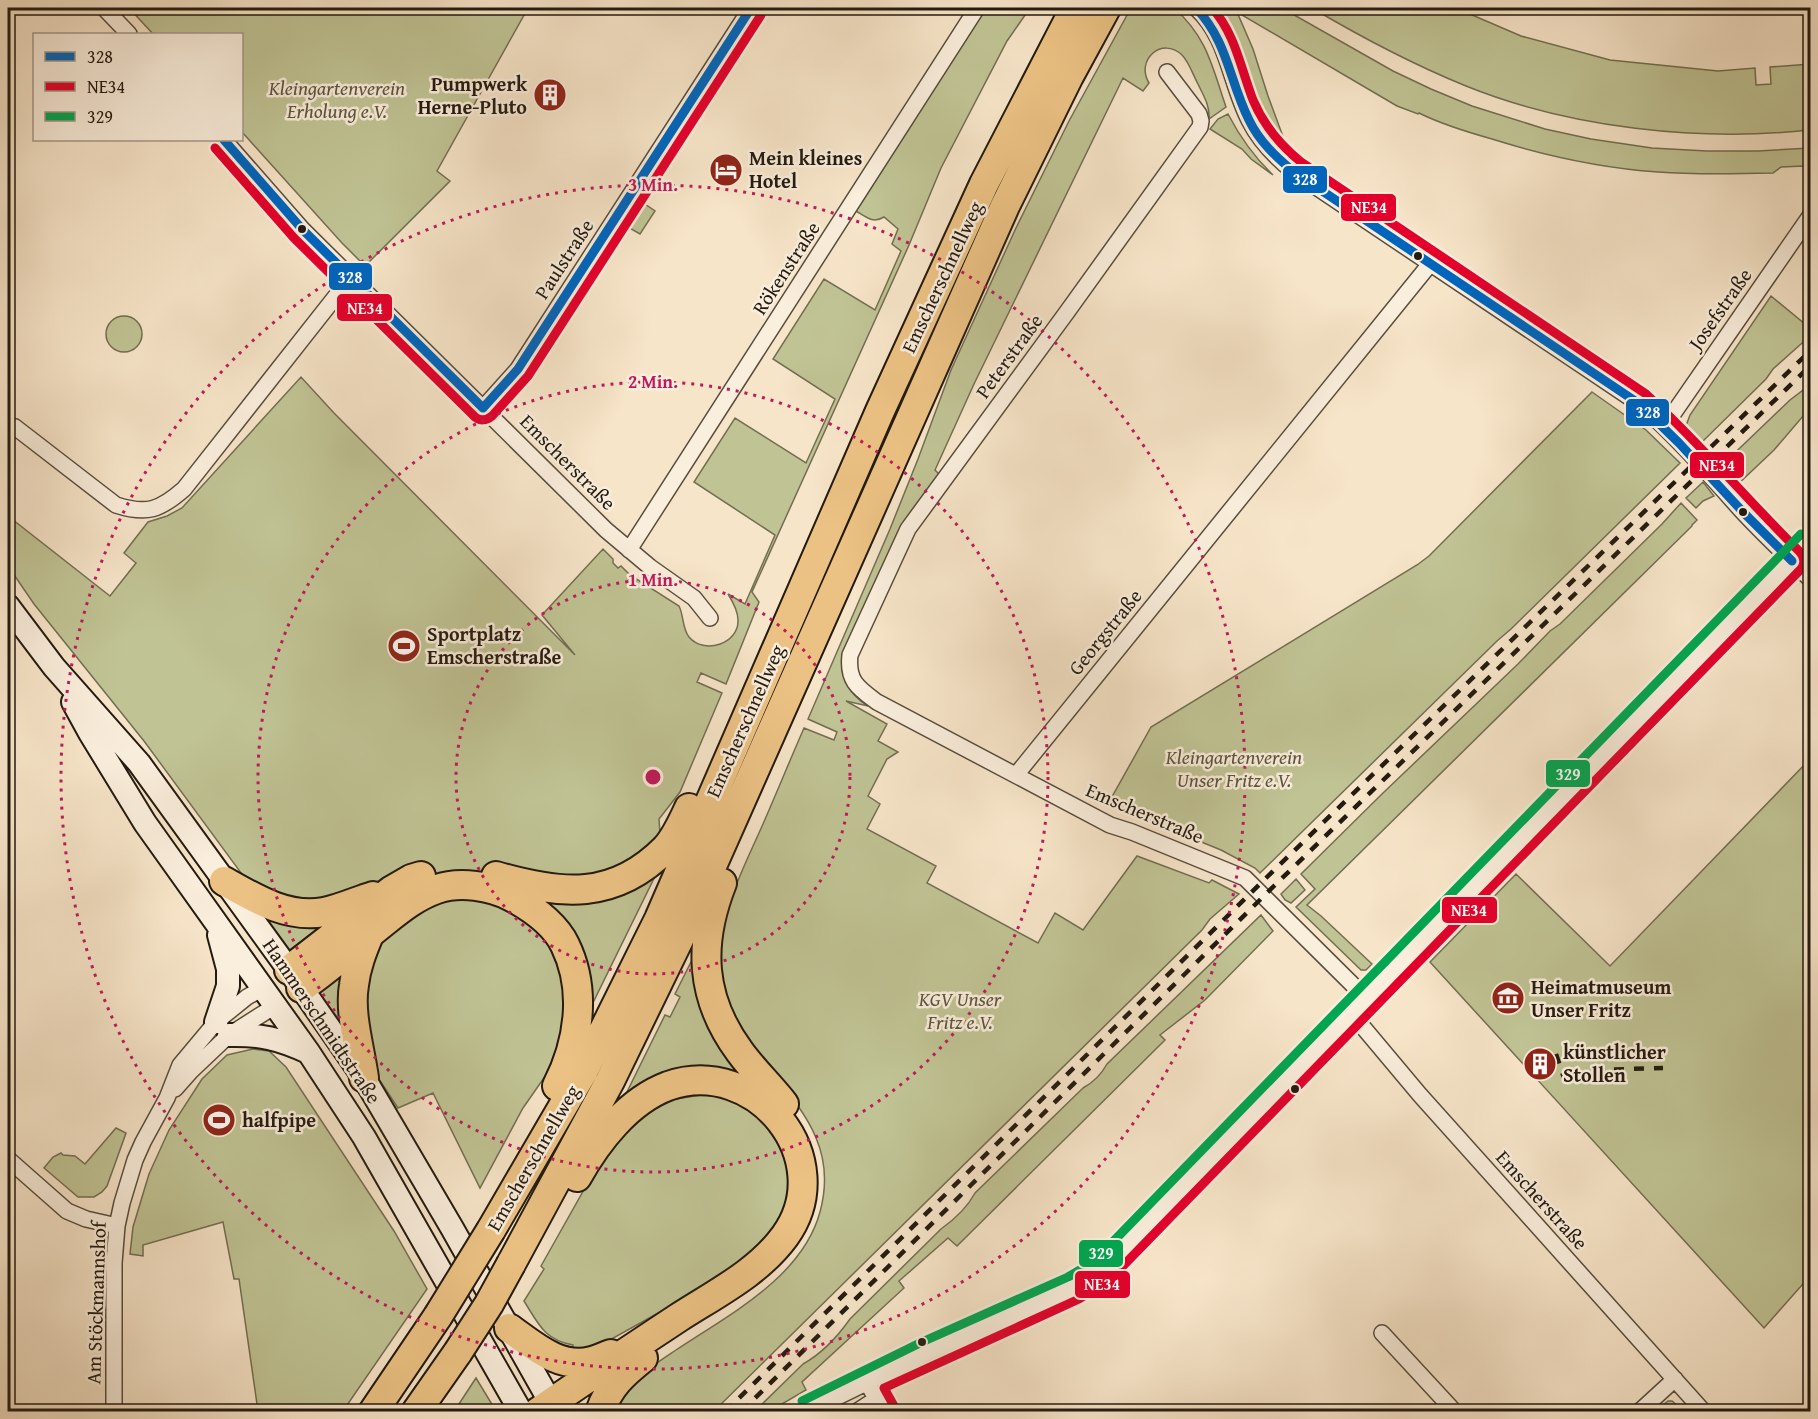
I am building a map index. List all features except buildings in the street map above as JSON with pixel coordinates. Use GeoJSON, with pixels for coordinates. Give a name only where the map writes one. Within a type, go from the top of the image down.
{"type":"FeatureCollection","features":[{"type":"Feature","properties":{"kind":"highway","name":"Emscherschnellweg"},"geometry":{"type":"LineString","coordinates":[[373,1412],[438,1316],[583,1072],[658,919],[880,411],[984,184],[1075,8]]}},
{"type":"Feature","properties":{"kind":"highway","name":"Emscherschnellweg"},"geometry":{"type":"LineString","coordinates":[[416,1412],[489,1304],[615,1071],[684,929],[1005,206],[1069,76],[1106,8]]}},
{"type":"Feature","properties":{"kind":"highway"},"geometry":{"type":"LineString","coordinates":[[224,881],[261,902],[299,913],[324,912],[392,890],[411,879],[434,872],[457,869],[553,890],[601,888],[628,876],[667,847],[680,827],[710,768],[738,739]]}},
{"type":"Feature","properties":{"kind":"highway"},"geometry":{"type":"LineString","coordinates":[[554,1409],[621,1375],[756,1281],[778,1263],[796,1241],[807,1219],[813,1194],[812,1168],[807,1143],[795,1119],[740,1052],[723,1026],[711,998],[706,971],[707,932],[716,898],[731,861],[732,820]]}},
{"type":"Feature","properties":{"kind":"highway"},"geometry":{"type":"LineString","coordinates":[[295,979],[320,975],[410,901],[439,888],[461,885],[505,893],[529,907],[551,926],[565,944],[574,969],[579,995],[578,1021],[573,1048],[561,1079],[510,1176],[491,1230]]}},
{"type":"Feature","properties":{"kind":"highway"},"geometry":{"type":"LineString","coordinates":[[295,979],[392,890]]}},
{"type":"Feature","properties":{"kind":"highway"},"geometry":{"type":"LineString","coordinates":[[364,1078],[352,1005],[358,962],[370,933]]}},
{"type":"Feature","properties":{"kind":"highway"},"geometry":{"type":"LineString","coordinates":[[510,1264],[548,1226],[587,1159],[605,1136],[622,1117],[638,1104],[667,1087],[701,1080],[717,1082],[749,1092],[782,1122],[798,1155],[802,1192],[797,1214],[786,1235],[769,1256],[749,1273],[633,1347],[554,1409]]}},
{"type":"Feature","properties":{"kind":"highway"},"geometry":{"type":"LineString","coordinates":[[509,1328],[559,1360],[575,1363],[591,1361],[633,1347]]}},
{"type":"Feature","properties":{"kind":"highway"},"geometry":{"type":"LineString","coordinates":[[600,1412],[605,1398],[621,1375]]}},
{"type":"Feature","properties":{"kind":"main road","name":"Hammerschmidtstraße"},"geometry":{"type":"LineString","coordinates":[[8,606],[54,667],[139,763],[364,1078],[554,1409]]}},
{"type":"Feature","properties":{"kind":"main road","name":"Hammerschmidtstraße"},"geometry":{"type":"LineString","coordinates":[[54,667],[129,799],[309,1053],[364,1137],[521,1412]]}},
{"type":"Feature","properties":{"kind":"main road"},"geometry":{"type":"LineString","coordinates":[[217,925],[228,969],[222,1028],[287,1042],[309,1053]]}},
{"type":"Feature","properties":{"kind":"main road"},"geometry":{"type":"LineString","coordinates":[[269,997],[295,979]]}},
{"type":"Feature","properties":{"kind":"street"},"geometry":{"type":"LineString","coordinates":[[104,8],[128,33]]}},
{"type":"Feature","properties":{"kind":"street","name":"Paulstraße"},"geometry":{"type":"LineString","coordinates":[[483,408],[518,369],[751,8]]}},
{"type":"Feature","properties":{"kind":"street","name":"Rökenstraße"},"geometry":{"type":"LineString","coordinates":[[629,550],[977,8]]}},
{"type":"Feature","properties":{"kind":"street"},"geometry":{"type":"LineString","coordinates":[[1196,8],[1214,30],[1248,119],[1267,147],[1294,172],[1638,403],[1713,477],[1743,512],[1810,579]]}},
{"type":"Feature","properties":{"kind":"street","name":"Peterstraße"},"geometry":{"type":"LineString","coordinates":[[853,679],[848,668],[850,655],[908,528],[1200,127],[1199,114],[1167,72]]}},
{"type":"Feature","properties":{"kind":"street","name":"Emscherstraße"},"geometry":{"type":"LineString","coordinates":[[225,141],[302,229],[606,530],[694,598],[710,618]]}},
{"type":"Feature","properties":{"kind":"street","name":"Josefstraße"},"geometry":{"type":"LineString","coordinates":[[1664,427],[1810,216]]}},
{"type":"Feature","properties":{"kind":"street","name":"Georgstraße"},"geometry":{"type":"LineString","coordinates":[[1016,775],[1430,264]]}},
{"type":"Feature","properties":{"kind":"street"},"geometry":{"type":"LineString","coordinates":[[8,426],[15,428],[116,505],[133,511],[160,507],[184,489],[351,277]]}},
{"type":"Feature","properties":{"kind":"street"},"geometry":{"type":"LineString","coordinates":[[807,1412],[969,1334],[1074,1288],[1092,1277],[1125,1247],[1810,542]]}},
{"type":"Feature","properties":{"kind":"street","name":"Emscherstraße"},"geometry":{"type":"LineString","coordinates":[[853,679],[859,689],[878,702],[1110,825],[1143,836],[1245,879],[1367,999]]}},
{"type":"Feature","properties":{"kind":"street","name":"Am Stöckmannshof"},"geometry":{"type":"LineString","coordinates":[[114,1412],[114,1263],[117,1226],[135,1160],[167,1098],[191,1071],[247,997],[269,997]]}},
{"type":"Feature","properties":{"kind":"street","name":"Am Stöckmannshof"},"geometry":{"type":"LineString","coordinates":[[222,1028],[269,997]]}},
{"type":"Feature","properties":{"kind":"street","name":"Emscherstraße"},"geometry":{"type":"LineString","coordinates":[[1352,1014],[1419,1095],[1704,1412]]}},
{"type":"Feature","properties":{"kind":"street"},"geometry":{"type":"LineString","coordinates":[[8,1159],[67,1211],[117,1226]]}},
{"type":"Feature","properties":{"kind":"street"},"geometry":{"type":"LineString","coordinates":[[1382,1333],[1455,1412]]}},
{"type":"Feature","properties":{"kind":"street"},"geometry":{"type":"LineString","coordinates":[[1639,1412],[1675,1379]]}},
{"type":"Feature","properties":{"kind":"street"},"geometry":{"type":"LineString","coordinates":[[856,1412],[880,1405],[867,1382]]}},
{"type":"Feature","properties":{"kind":"green space","name":"Kleingartenverein Erholung e.V."},"geometry":{"type":"Polygon","coordinates":[[[129,8],[528,8],[437,171],[450,181],[365,266],[243,133],[243,33],[152,33],[129,8]]]}},
{"type":"Feature","properties":{"kind":"green space"},"geometry":{"type":"Polygon","coordinates":[[[986,8],[991,12],[994,8],[1030,8],[1007,41],[941,168],[909,245],[752,592],[759,602],[726,684],[701,673],[697,682],[722,693],[680,792],[659,819],[662,862],[585,1019],[523,1108],[480,1188],[433,1093],[398,1108],[348,1032],[254,905],[247,881],[144,741],[34,604],[8,566],[8,516],[110,596],[136,563],[124,553],[148,522],[182,508],[301,377],[575,655],[542,615],[603,549],[618,568],[621,566],[630,575],[679,606],[687,633],[695,642],[711,646],[727,641],[737,628],[738,620],[728,594],[745,604],[775,535],[694,482],[735,418],[806,463],[835,399],[773,359],[824,279],[875,310],[901,251],[892,244],[898,229],[884,217],[873,220],[856,211],[986,8]]]}},
{"type":"Feature","properties":{"kind":"green space","name":"KGV Unser Fritz e.V."},"geometry":{"type":"Polygon","coordinates":[[[1131,8],[1174,8],[1185,19],[1207,53],[1226,107],[1209,119],[1206,100],[1189,65],[1182,55],[1174,50],[1159,49],[1148,59],[1145,66],[1149,83],[1143,91],[1123,78],[974,384],[935,470],[940,475],[898,532],[844,654],[843,670],[847,684],[855,696],[868,706],[846,701],[887,724],[878,741],[898,752],[887,759],[868,796],[880,804],[867,829],[936,866],[927,883],[1038,943],[1055,913],[1083,930],[1137,856],[1209,883],[1212,880],[1239,894],[1210,919],[1202,930],[714,1411],[618,1412],[619,1410],[614,1408],[619,1399],[640,1375],[761,1293],[780,1275],[811,1235],[820,1212],[824,1185],[823,1161],[816,1139],[793,1099],[738,1026],[721,985],[719,954],[726,915],[738,879],[804,728],[834,740],[837,732],[808,719],[890,529],[951,370],[1016,228],[1069,121],[1131,8]]]}},
{"type":"Feature","properties":{"kind":"green space"},"geometry":{"type":"Polygon","coordinates":[[[1217,8],[1282,8],[1393,71],[1431,89],[1472,106],[1545,129],[1591,139],[1652,148],[1758,151],[1810,148],[1810,175],[1804,166],[1781,167],[1773,173],[1716,174],[1616,168],[1553,156],[1512,145],[1454,128],[1397,106],[1237,12],[1253,49],[1285,142],[1265,113],[1254,90],[1234,31],[1217,8]]]}},
{"type":"Feature","properties":{"kind":"green space"},"geometry":{"type":"Polygon","coordinates":[[[1312,8],[1456,8],[1521,36],[1610,60],[1718,71],[1755,68],[1756,85],[1771,84],[1770,67],[1810,64],[1810,130],[1724,134],[1680,132],[1591,122],[1548,112],[1506,100],[1446,78],[1387,50],[1312,8]]]}},
{"type":"Feature","properties":{"kind":"green space"},"geometry":{"type":"Polygon","coordinates":[[[1228,114],[1248,146],[1273,175],[1251,159],[1242,149],[1210,129],[1218,119],[1228,114]]]}},
{"type":"Feature","properties":{"kind":"green space"},"geometry":{"type":"Polygon","coordinates":[[[642,202],[655,211],[640,234],[626,226],[642,202]]]}},
{"type":"Feature","properties":{"kind":"green space"},"geometry":{"type":"Polygon","coordinates":[[[1771,296],[1805,324],[1810,319],[1810,336],[1773,369],[1766,379],[1697,447],[1684,431],[1690,415],[1771,296]]]}},
{"type":"Feature","properties":{"kind":"green space"},"geometry":{"type":"Polygon","coordinates":[[[124,316],[137,321],[142,334],[137,347],[124,352],[111,347],[106,334],[111,321],[124,316]]]}},
{"type":"Feature","properties":{"kind":"green space"},"geometry":{"type":"Polygon","coordinates":[[[1810,381],[1810,408],[1774,450],[1736,486],[1718,469],[1790,400],[1807,387],[1810,381]]]}},
{"type":"Feature","properties":{"kind":"green space","name":"Kleingartenverein Unser Fritz e.V."},"geometry":{"type":"Polygon","coordinates":[[[1592,392],[1646,430],[1680,463],[1260,873],[1221,850],[1108,804],[1151,727],[1429,556],[1592,392]]]}},
{"type":"Feature","properties":{"kind":"green space"},"geometry":{"type":"Polygon","coordinates":[[[1703,482],[1714,496],[1703,501],[1696,508],[1686,498],[1703,482]]]}},
{"type":"Feature","properties":{"kind":"green space"},"geometry":{"type":"Polygon","coordinates":[[[1681,503],[1697,520],[1692,526],[1307,905],[1372,964],[1366,970],[1361,970],[1296,907],[1315,889],[1301,874],[1550,631],[1560,624],[1681,503]]]}},
{"type":"Feature","properties":{"kind":"green space"},"geometry":{"type":"Polygon","coordinates":[[[1810,759],[1810,1276],[1764,1328],[1430,962],[1516,874],[1610,966],[1810,759]]]}},
{"type":"Feature","properties":{"kind":"green space"},"geometry":{"type":"Polygon","coordinates":[[[1296,879],[1305,890],[1291,903],[1281,894],[1296,879]]]}},
{"type":"Feature","properties":{"kind":"green space"},"geometry":{"type":"Polygon","coordinates":[[[1261,915],[1273,931],[1205,1000],[1160,1035],[1165,1040],[957,1246],[948,1238],[899,1281],[904,1288],[802,1382],[806,1390],[770,1411],[755,1411],[803,1364],[829,1344],[850,1319],[960,1213],[975,1193],[1083,1088],[1097,1078],[1107,1064],[1261,915]]]}},
{"type":"Feature","properties":{"kind":"green space"},"geometry":{"type":"Polygon","coordinates":[[[696,952],[752,1087],[619,1108],[665,1015],[670,1017],[680,997],[675,994],[696,952]]]}},
{"type":"Feature","properties":{"kind":"green space"},"geometry":{"type":"Polygon","coordinates":[[[253,1049],[269,1051],[286,1067],[394,1231],[427,1289],[343,1411],[258,1411],[239,1279],[234,1279],[223,1222],[143,1245],[143,1256],[130,1254],[133,1227],[149,1174],[169,1130],[202,1079],[227,1055],[253,1049]]]}},
{"type":"Feature","properties":{"kind":"green space"},"geometry":{"type":"Polygon","coordinates":[[[696,1093],[730,1097],[766,1120],[789,1162],[787,1208],[764,1245],[712,1283],[599,1346],[573,1351],[573,1345],[563,1343],[548,1335],[524,1301],[544,1269],[541,1266],[594,1172],[611,1148],[648,1111],[667,1101],[696,1093]]]}},
{"type":"Feature","properties":{"kind":"green space"},"geometry":{"type":"Polygon","coordinates":[[[116,1128],[126,1133],[107,1186],[94,1197],[78,1197],[44,1168],[53,1157],[61,1153],[75,1156],[85,1164],[116,1128]]]}},
{"type":"Feature","properties":{"kind":"green space"},"geometry":{"type":"Polygon","coordinates":[[[476,1378],[496,1411],[455,1411],[455,1410],[476,1378]]]}},
{"type":"Feature","properties":{"kind":"green space"},"geometry":{"type":"Polygon","coordinates":[[[1668,1401],[1678,1406],[1672,1411],[1656,1411],[1668,1401]]]}},
{"type":"Feature","properties":{"kind":"railway"},"geometry":{"type":"LineString","coordinates":[[725,1412],[1266,878],[1810,351]]}},
{"type":"Feature","properties":{"kind":"railway"},"geometry":{"type":"LineString","coordinates":[[741,1412],[1274,886],[1810,366]]}},
{"type":"Feature","properties":{"kind":"railway"},"geometry":{"type":"LineString","coordinates":[[1556,1054],[1565,1081]]}},
{"type":"Feature","properties":{"kind":"railway"},"geometry":{"type":"LineString","coordinates":[[1594,1070],[1663,1068]]}},
{"type":"Feature","properties":{"kind":"transit line","name":"328"},"geometry":{"type":"LineString","coordinates":[[483,408],[518,369],[751,8]]}},
{"type":"Feature","properties":{"kind":"transit line","name":"328"},"geometry":{"type":"LineString","coordinates":[[1196,8],[1207,21],[1222,48],[1242,105],[1253,128],[1281,160],[1294,172],[1638,403],[1792,561]]}},
{"type":"Feature","properties":{"kind":"transit line","name":"NE34"},"geometry":{"type":"LineString","coordinates":[[894,1406],[884,1388],[1079,1299],[1099,1287],[1119,1270],[1801,569],[1804,563],[1800,552],[1646,394],[1301,162],[1286,149],[1267,127],[1257,109],[1232,40],[1212,8]]}},
{"type":"Feature","properties":{"kind":"transit line","name":"NE34"},"geometry":{"type":"LineString","coordinates":[[215,148],[294,238],[475,417],[485,420],[492,416],[528,376],[761,15]]}},
{"type":"Feature","properties":{"kind":"transit line","name":"328"},"geometry":{"type":"LineString","coordinates":[[225,141],[302,229],[483,408]]}},
{"type":"Feature","properties":{"kind":"transit line","name":"329"},"geometry":{"type":"LineString","coordinates":[[802,1401],[922,1342],[1068,1277],[1103,1252],[1801,534]]}},
{"type":"Feature","properties":{"kind":"place","name":"Pumpwerk Herne-Pluto"},"geometry":{"type":"Point","coordinates":[550,95]}},
{"type":"Feature","properties":{"kind":"place","name":"Mein kleines Hotel"},"geometry":{"type":"Point","coordinates":[726,170]}},
{"type":"Feature","properties":{"kind":"place","name":"Sportplatz Emscherstraße"},"geometry":{"type":"Point","coordinates":[404,646]}},
{"type":"Feature","properties":{"kind":"place","name":"Heimatmuseum Unser Fritz"},"geometry":{"type":"Point","coordinates":[1508,998]}},
{"type":"Feature","properties":{"kind":"place","name":"künstlicher Stollen"},"geometry":{"type":"Point","coordinates":[1540,1064]}},
{"type":"Feature","properties":{"kind":"place","name":"halfpipe"},"geometry":{"type":"Point","coordinates":[219,1120]}}]}
